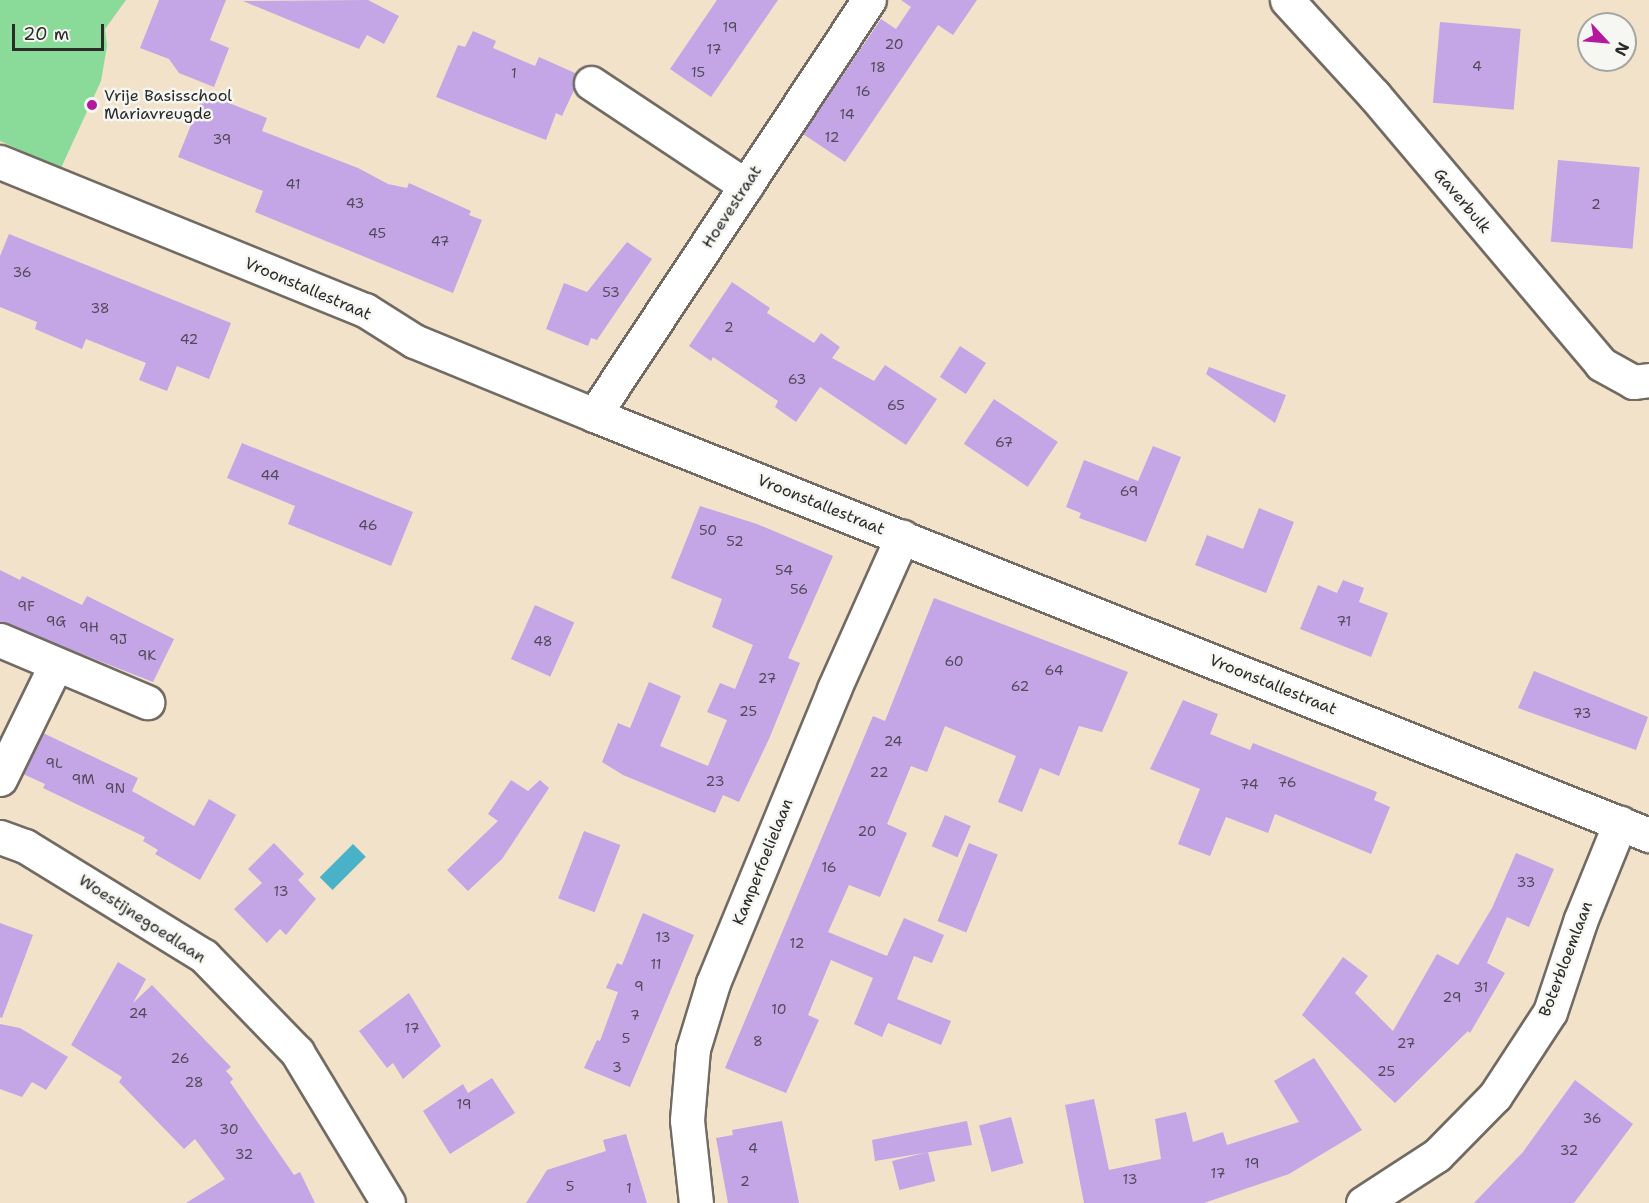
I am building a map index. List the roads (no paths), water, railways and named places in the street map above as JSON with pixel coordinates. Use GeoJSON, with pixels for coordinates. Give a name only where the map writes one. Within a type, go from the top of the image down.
{"type":"FeatureCollection","features":[{"type":"Feature","properties":{"kind":"street","name":"Hoevestraat"},"geometry":{"type":"LineString","coordinates":[[594,415],[869,0]]}},
{"type":"Feature","properties":{"kind":"street","name":"Gaverbulk"},"geometry":{"type":"LineString","coordinates":[[1287,0],[1374,95],[1594,357],[1633,382],[1649,380]]}},
{"type":"Feature","properties":{"kind":"street"},"geometry":{"type":"LineString","coordinates":[[591,83],[746,186]]}},
{"type":"Feature","properties":{"kind":"street","name":"Vroonstallestraat"},"geometry":{"type":"LineString","coordinates":[[0,162],[365,310],[414,340],[594,415],[1635,829]]}},
{"type":"Feature","properties":{"kind":"street","name":"Kamperfoelielaan"},"geometry":{"type":"LineString","coordinates":[[696,1203],[687,1120],[693,1049],[713,983],[834,689],[902,537]]}},
{"type":"Feature","properties":{"kind":"street"},"geometry":{"type":"LineString","coordinates":[[0,640],[56,666],[77,670],[147,702]]}},
{"type":"Feature","properties":{"kind":"street"},"geometry":{"type":"LineString","coordinates":[[0,779],[56,666]]}},
{"type":"Feature","properties":{"kind":"street","name":"Boterbloemlaan"},"geometry":{"type":"LineString","coordinates":[[1363,1203],[1437,1155],[1495,1096],[1550,1012],[1581,919],[1635,829]]}},
{"type":"Feature","properties":{"kind":"street","name":"Woestijnegoedlaan"},"geometry":{"type":"LineString","coordinates":[[0,837],[25,846],[204,956],[297,1052],[388,1203]]}},
{"type":"Feature","properties":{"kind":"water"},"geometry":{"type":"Polygon","coordinates":[[[353,844],[366,857],[332,890],[320,877],[353,844]]]}},
{"type":"Feature","properties":{"kind":"place","name":"Vrije Basisschool Mariavreugde"},"geometry":{"type":"Point","coordinates":[92,105]}}]}
